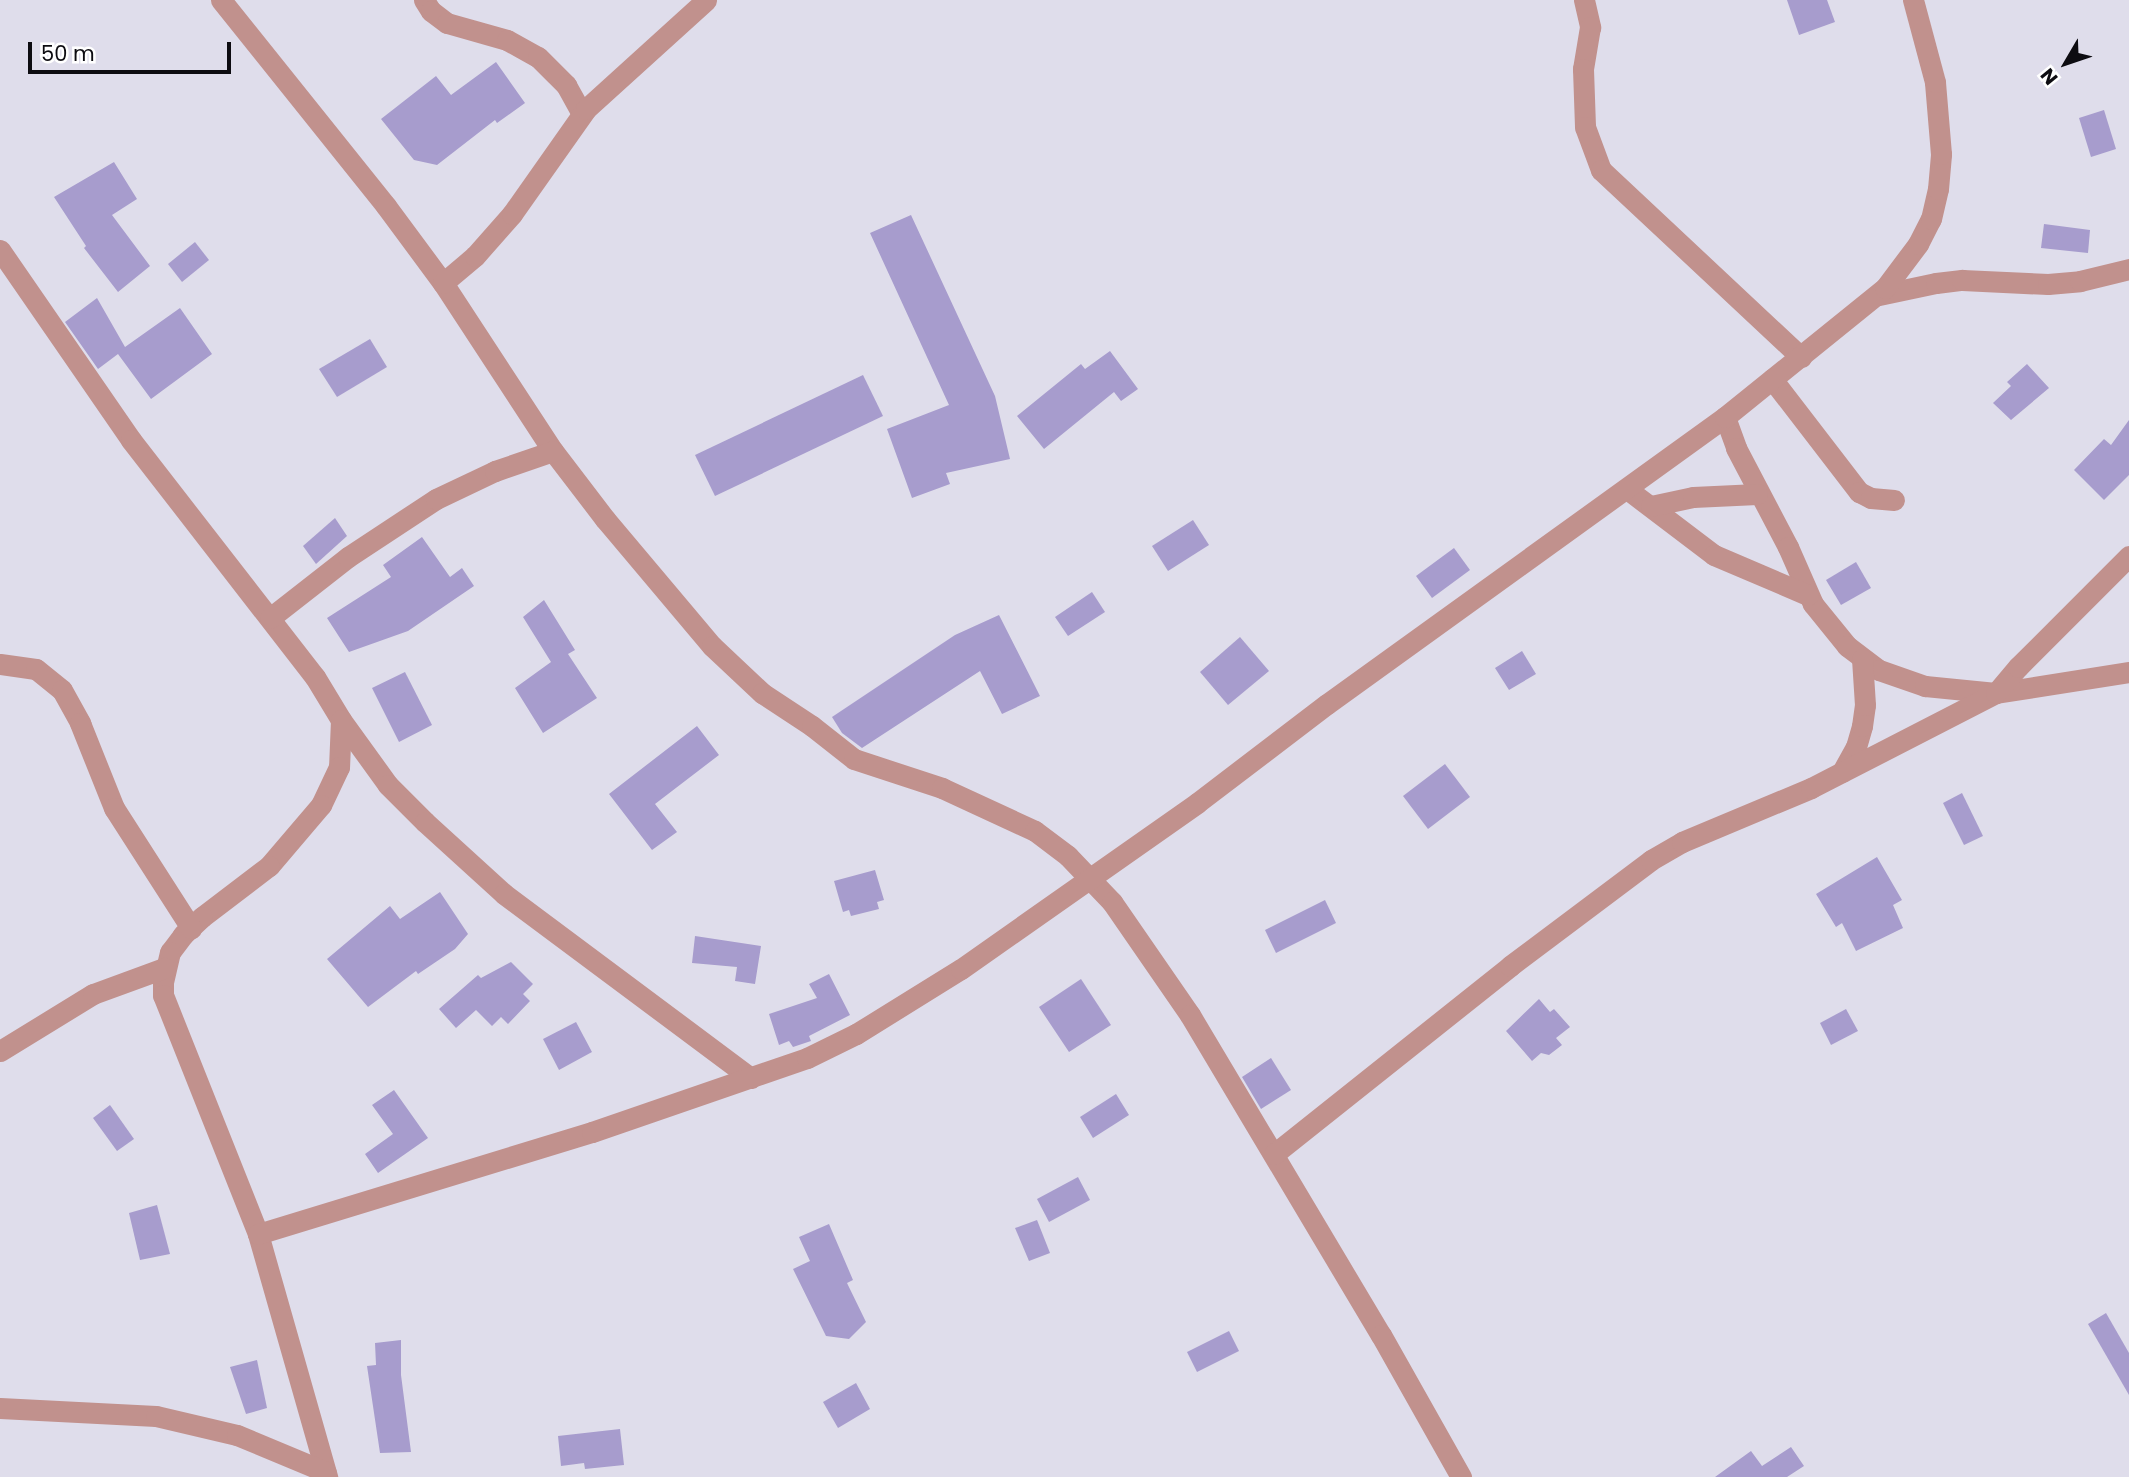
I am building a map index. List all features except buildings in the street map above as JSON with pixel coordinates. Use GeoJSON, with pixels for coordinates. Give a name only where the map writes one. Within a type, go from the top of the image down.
{"type":"FeatureCollection","features":[{"type":"Feature","properties":{"kind":"street"},"geometry":{"type":"LineString","coordinates":[[221,0],[386,206],[443,283],[553,451],[605,519],[712,646],[762,693],[812,726],[854,759],[942,788],[1035,831],[1091,878],[1143,943],[1274,1154],[1461,1477]]}},
{"type":"Feature","properties":{"kind":"street"},"geometry":{"type":"LineString","coordinates":[[424,0],[431,11],[447,23],[508,40],[538,57],[566,85],[582,114]]}},
{"type":"Feature","properties":{"kind":"street"},"geometry":{"type":"LineString","coordinates":[[443,283],[475,256],[512,214],[582,114],[613,81],[706,0]]}},
{"type":"Feature","properties":{"kind":"street"},"geometry":{"type":"LineString","coordinates":[[258,1234],[580,1135],[751,1078],[807,1058],[856,1034],[961,969],[1197,803],[1327,704],[1725,417],[1877,296],[1893,279],[1931,219],[1938,189],[1941,154],[1935,82],[1913,0]]}},
{"type":"Feature","properties":{"kind":"street"},"geometry":{"type":"LineString","coordinates":[[1587,3],[1590,27],[1583,69],[1583,107],[1589,141],[1601,170],[1801,356]]}},
{"type":"Feature","properties":{"kind":"street"},"geometry":{"type":"LineString","coordinates":[[0,250],[131,440],[315,677],[341,720],[388,785],[504,894],[751,1078]]}},
{"type":"Feature","properties":{"kind":"street"},"geometry":{"type":"LineString","coordinates":[[1877,296],[1962,280],[2049,284],[2080,281],[2129,269]]}},
{"type":"Feature","properties":{"kind":"street"},"geometry":{"type":"LineString","coordinates":[[1772,379],[1859,492],[1871,498],[1894,500]]}},
{"type":"Feature","properties":{"kind":"street"},"geometry":{"type":"LineString","coordinates":[[1725,417],[1757,494],[1788,547],[1808,595],[1829,625],[1862,659],[1889,675],[1924,686],[1996,694],[2129,672]]}},
{"type":"Feature","properties":{"kind":"street"},"geometry":{"type":"LineString","coordinates":[[270,618],[348,557],[436,499],[495,471],[553,451]]}},
{"type":"Feature","properties":{"kind":"street"},"geometry":{"type":"LineString","coordinates":[[1627,489],[1714,555],[1808,595]]}},
{"type":"Feature","properties":{"kind":"street"},"geometry":{"type":"LineString","coordinates":[[1651,506],[1693,497],[1757,494]]}},
{"type":"Feature","properties":{"kind":"street"},"geometry":{"type":"LineString","coordinates":[[1274,1154],[1634,872],[1682,842],[1778,803],[1996,694],[2025,659],[2129,556]]}},
{"type":"Feature","properties":{"kind":"street"},"geometry":{"type":"LineString","coordinates":[[1842,772],[1856,747],[1862,726],[1865,705],[1862,659]]}},
{"type":"Feature","properties":{"kind":"street"},"geometry":{"type":"LineString","coordinates":[[0,664],[36,669],[62,690],[80,723],[114,808],[191,928]]}},
{"type":"Feature","properties":{"kind":"street"},"geometry":{"type":"LineString","coordinates":[[326,1474],[258,1234],[163,995],[164,968],[170,952],[201,916],[269,866],[321,805],[339,767],[341,720]]}},
{"type":"Feature","properties":{"kind":"street"},"geometry":{"type":"LineString","coordinates":[[0,1051],[93,994],[164,968]]}},
{"type":"Feature","properties":{"kind":"street"},"geometry":{"type":"LineString","coordinates":[[0,1408],[156,1416],[237,1435],[326,1474]]}}]}
